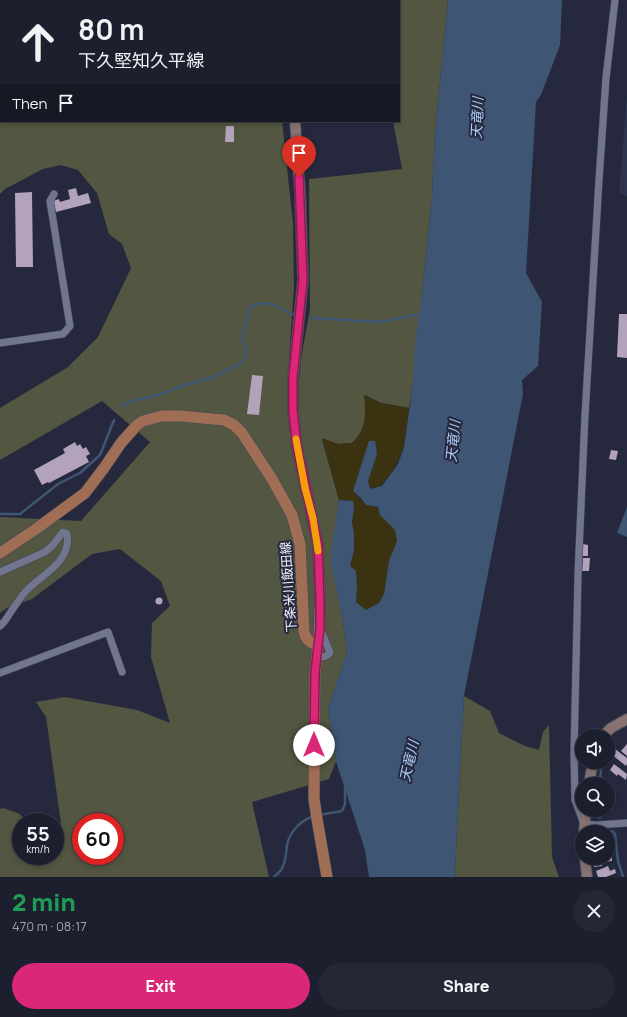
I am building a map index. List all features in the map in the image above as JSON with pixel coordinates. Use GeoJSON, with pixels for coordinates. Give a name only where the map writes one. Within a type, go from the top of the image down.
{"type":"FeatureCollection","features":[{"type":"Feature","properties":{"kind":"main road"},"geometry":{"type":"LineString","coordinates":[[295,122],[300,192],[303,280],[293,377],[293,411],[297,447],[318,545],[320,628],[315,673],[314,799],[328,877]]}},
{"type":"Feature","properties":{"kind":"main road","name":"下条米川飯田線"},"geometry":{"type":"LineString","coordinates":[[0,553],[85,493],[121,443],[137,425],[143,421],[162,416],[224,420],[234,425],[242,433],[272,479],[292,515],[300,544],[304,632],[306,640],[318,644]]}},
{"type":"Feature","properties":{"kind":"main road"},"geometry":{"type":"LineString","coordinates":[[610,729],[627,719]]}},
{"type":"Feature","properties":{"kind":"main road"},"geometry":{"type":"LineString","coordinates":[[586,865],[587,877]]}},
{"type":"Feature","properties":{"kind":"street"},"geometry":{"type":"LineString","coordinates":[[583,825],[576,800],[574,761],[578,575],[599,180],[606,78],[615,0]]}},
{"type":"Feature","properties":{"kind":"street"},"geometry":{"type":"LineString","coordinates":[[0,343],[63,334],[70,326],[50,201],[54,194]]}},
{"type":"Feature","properties":{"kind":"street"},"geometry":{"type":"LineString","coordinates":[[0,572],[45,552],[63,532],[67,534],[68,539],[65,552],[57,564],[26,591],[0,626]]}},
{"type":"Feature","properties":{"kind":"street"},"geometry":{"type":"LineString","coordinates":[[316,657],[325,657],[330,652],[320,628]]}},
{"type":"Feature","properties":{"kind":"street"},"geometry":{"type":"LineString","coordinates":[[0,673],[108,632],[122,672]]}},
{"type":"Feature","properties":{"kind":"street"},"geometry":{"type":"LineString","coordinates":[[596,825],[627,823]]}},
{"type":"Feature","properties":{"kind":"shaded area"},"geometry":{"type":"Polygon","coordinates":[[[627,94],[627,196],[619,193],[627,94]]]}},
{"type":"Feature","properties":{"kind":"green space"},"geometry":{"type":"Polygon","coordinates":[[[400,0],[448,0],[435,133],[432,196],[413,383],[409,408],[381,403],[365,395],[365,415],[363,426],[361,432],[352,443],[338,444],[322,439],[339,500],[331,559],[343,621],[347,652],[328,709],[336,761],[329,779],[252,802],[269,877],[0,877],[0,809],[3,808],[17,813],[12,813],[12,865],[64,865],[64,813],[60,813],[46,717],[36,702],[65,697],[137,710],[170,723],[151,657],[152,623],[170,606],[161,581],[120,549],[92,554],[32,599],[7,608],[0,613],[0,517],[81,521],[150,442],[102,401],[0,460],[0,408],[68,367],[98,337],[131,268],[122,244],[109,234],[97,193],[78,170],[61,165],[43,169],[5,189],[0,194],[0,122],[282,122],[293,223],[294,288],[288,372],[298,392],[301,359],[310,309],[309,179],[402,169],[393,122],[400,122],[400,0]]]}},
{"type":"Feature","properties":{"kind":"green space"},"geometry":{"type":"Polygon","coordinates":[[[464,696],[490,711],[499,733],[525,746],[539,750],[543,732],[549,725],[552,857],[559,877],[456,877],[455,870],[464,696]]]}},
{"type":"Feature","properties":{"kind":"sand"},"geometry":{"type":"Polygon","coordinates":[[[364,395],[381,403],[409,408],[406,434],[402,450],[400,457],[391,473],[382,484],[378,487],[370,489],[368,481],[377,454],[357,482],[353,491],[366,505],[378,507],[380,515],[395,530],[397,541],[389,561],[384,594],[379,603],[366,610],[356,602],[357,588],[350,566],[354,551],[352,522],[354,508],[353,501],[339,500],[322,438],[338,444],[352,443],[357,438],[363,427],[365,415],[364,395]]]}},
{"type":"Feature","properties":{"kind":"water","name":"天竜川"},"geometry":{"type":"Polygon","coordinates":[[[448,0],[562,0],[560,45],[541,95],[536,102],[526,273],[542,302],[538,366],[522,380],[523,394],[464,696],[455,870],[456,877],[369,877],[365,850],[336,761],[328,709],[347,652],[343,621],[330,559],[339,500],[353,501],[354,508],[352,522],[354,551],[350,566],[356,571],[356,602],[366,610],[379,603],[384,594],[389,561],[397,541],[395,530],[380,515],[378,507],[366,505],[353,491],[369,441],[375,441],[377,454],[368,481],[370,489],[382,486],[398,464],[404,447],[413,383],[415,343],[422,294],[432,196],[435,133],[448,0]]]}},
{"type":"Feature","properties":{"kind":"water"},"geometry":{"type":"Polygon","coordinates":[[[627,507],[627,537],[617,533],[627,507]]]}},
{"type":"Feature","properties":{"kind":"building"},"geometry":{"type":"Polygon","coordinates":[[[226,126],[234,126],[234,142],[225,142],[226,126]]]}},
{"type":"Feature","properties":{"kind":"building"},"geometry":{"type":"Polygon","coordinates":[[[76,188],[78,196],[88,193],[91,203],[56,212],[53,201],[59,199],[60,202],[70,199],[68,190],[76,188]]]}},
{"type":"Feature","properties":{"kind":"building"},"geometry":{"type":"Polygon","coordinates":[[[32,192],[33,267],[16,267],[15,193],[32,192]]]}},
{"type":"Feature","properties":{"kind":"building"},"geometry":{"type":"Polygon","coordinates":[[[619,314],[627,314],[627,358],[617,357],[619,314]]]}},
{"type":"Feature","properties":{"kind":"building"},"geometry":{"type":"Polygon","coordinates":[[[252,375],[263,376],[259,415],[247,414],[252,375]]]}},
{"type":"Feature","properties":{"kind":"building"},"geometry":{"type":"Polygon","coordinates":[[[75,442],[77,446],[80,444],[83,449],[86,447],[90,454],[86,456],[89,462],[49,483],[48,482],[42,485],[34,470],[65,453],[63,449],[75,442]]]}},
{"type":"Feature","properties":{"kind":"building"},"geometry":{"type":"Polygon","coordinates":[[[611,450],[618,451],[616,460],[609,459],[611,450]]]}},
{"type":"Feature","properties":{"kind":"building"},"geometry":{"type":"Polygon","coordinates":[[[583,544],[588,545],[588,556],[583,556],[583,544]]]}},
{"type":"Feature","properties":{"kind":"building"},"geometry":{"type":"Polygon","coordinates":[[[583,558],[590,558],[589,571],[582,571],[583,558]]]}},
{"type":"Feature","properties":{"kind":"building"},"geometry":{"type":"Polygon","coordinates":[[[159,597],[162,598],[162,604],[159,605],[156,604],[155,601],[156,598],[159,597]]]}},
{"type":"Feature","properties":{"kind":"building"},"geometry":{"type":"Polygon","coordinates":[[[627,744],[627,756],[621,751],[627,744]]]}},
{"type":"Feature","properties":{"kind":"building"},"geometry":{"type":"Polygon","coordinates":[[[615,749],[627,758],[626,766],[615,757],[615,749]]]}},
{"type":"Feature","properties":{"kind":"building"},"geometry":{"type":"Polygon","coordinates":[[[615,765],[627,774],[626,780],[618,774],[617,776],[610,770],[615,769],[615,765]]]}},
{"type":"Feature","properties":{"kind":"building"},"geometry":{"type":"Polygon","coordinates":[[[594,865],[602,865],[602,866],[594,867],[594,865]]]}},
{"type":"Feature","properties":{"kind":"building"},"geometry":{"type":"Polygon","coordinates":[[[608,866],[610,871],[615,869],[616,873],[606,877],[598,877],[596,871],[608,866]]]}},
{"type":"Feature","properties":{"kind":"waterway"},"geometry":{"type":"LineString","coordinates":[[122,408],[124,405],[132,401],[155,396],[185,385],[214,377],[240,364],[245,358],[247,351],[242,337],[247,320],[247,312],[251,306],[260,303],[273,304],[294,315]]}},
{"type":"Feature","properties":{"kind":"waterway"},"geometry":{"type":"LineString","coordinates":[[311,318],[380,322],[421,314]]}},
{"type":"Feature","properties":{"kind":"waterway"},"geometry":{"type":"LineString","coordinates":[[0,514],[20,514],[58,484],[80,473],[100,455],[114,420]]}},
{"type":"Feature","properties":{"kind":"waterway"},"geometry":{"type":"LineString","coordinates":[[600,777],[601,769]]}},
{"type":"Feature","properties":{"kind":"waterway"},"geometry":{"type":"LineString","coordinates":[[319,815],[342,811],[345,804],[345,786]]}},
{"type":"Feature","properties":{"kind":"waterway"},"geometry":{"type":"LineString","coordinates":[[274,877],[283,867],[286,858],[288,840],[293,831],[305,820],[314,816]]}},
{"type":"Feature","properties":{"kind":"waterway"},"geometry":{"type":"LineString","coordinates":[[615,834],[618,861],[623,877]]}},
{"type":"Feature","properties":{"kind":"slow traffic"},"geometry":{"type":"LineString","coordinates":[[296,439],[305,488],[313,518],[318,551]]}},
{"type":"Feature","properties":{"kind":"route"},"geometry":{"type":"LineString","coordinates":[[299,177],[303,280],[293,377],[293,411],[297,447],[318,545],[320,628],[315,673],[314,745]]}}]}
